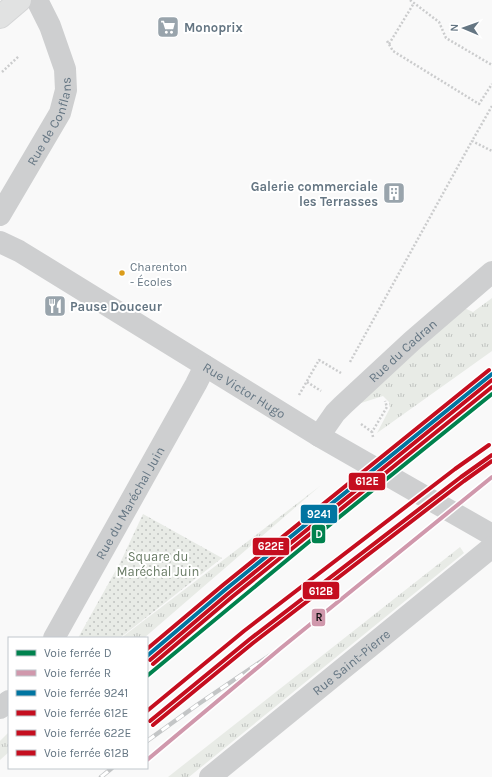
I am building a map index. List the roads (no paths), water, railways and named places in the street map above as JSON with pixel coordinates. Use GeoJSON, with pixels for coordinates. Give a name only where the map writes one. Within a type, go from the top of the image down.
{"type":"FeatureCollection","features":[{"type":"Feature","properties":{"kind":"main road"},"geometry":{"type":"LineString","coordinates":[[0,17],[20,0]]}},
{"type":"Feature","properties":{"kind":"street","name":"Rue de Conflans"},"geometry":{"type":"LineString","coordinates":[[0,215],[60,113],[66,90],[65,69],[50,26],[37,0]]}},
{"type":"Feature","properties":{"kind":"street","name":"Rue Victor Hugo"},"geometry":{"type":"LineString","coordinates":[[0,242],[20,251],[319,436],[492,539]]}},
{"type":"Feature","properties":{"kind":"street","name":"Rue du Cadran"},"geometry":{"type":"LineString","coordinates":[[319,436],[335,413],[343,405],[412,341],[492,272]]}},
{"type":"Feature","properties":{"kind":"street","name":"Rue du Maréchal Juin"},"geometry":{"type":"LineString","coordinates":[[55,637],[205,366]]}},
{"type":"Feature","properties":{"kind":"street","name":"Rue Saint-Pierre"},"geometry":{"type":"LineString","coordinates":[[210,777],[492,539]]}},
{"type":"Feature","properties":{"kind":"street"},"geometry":{"type":"LineString","coordinates":[[0,708],[8,702]]}},
{"type":"Feature","properties":{"kind":"railway"},"geometry":{"type":"LineString","coordinates":[[148,740],[281,648]]}},
{"type":"Feature","properties":{"kind":"railway"},"geometry":{"type":"LineString","coordinates":[[101,777],[111,769]]}},
{"type":"Feature","properties":{"kind":"rail line","name":"622E"},"geometry":{"type":"LineString","coordinates":[[148,648],[223,585],[489,370]]}},
{"type":"Feature","properties":{"kind":"rail line","name":"9241"},"geometry":{"type":"LineString","coordinates":[[148,655],[226,589],[492,374]]}},
{"type":"Feature","properties":{"kind":"rail line","name":"612E"},"geometry":{"type":"LineString","coordinates":[[150,660],[229,593],[492,380]]}},
{"type":"Feature","properties":{"kind":"rail line","name":"612B"},"geometry":{"type":"LineString","coordinates":[[153,664],[232,597],[492,387]]}},
{"type":"Feature","properties":{"kind":"rail line","name":"D"},"geometry":{"type":"LineString","coordinates":[[148,675],[327,527],[492,394]]}},
{"type":"Feature","properties":{"kind":"rail line","name":"622E"},"geometry":{"type":"LineString","coordinates":[[148,710],[244,631],[455,469],[489,445]]}},
{"type":"Feature","properties":{"kind":"rail line","name":"612E"},"geometry":{"type":"LineString","coordinates":[[150,721],[250,639],[461,477],[492,455]]}},
{"type":"Feature","properties":{"kind":"rail line","name":"612B"},"geometry":{"type":"LineString","coordinates":[[153,725],[253,643],[492,461]]}},
{"type":"Feature","properties":{"kind":"rail line","name":"R"},"geometry":{"type":"LineString","coordinates":[[148,759],[281,648],[492,477]]}},
{"type":"Feature","properties":{"kind":"place","name":"Monoprix"},"geometry":{"type":"Point","coordinates":[168,27]}},
{"type":"Feature","properties":{"kind":"place","name":"Galerie commerciale les Terrasses"},"geometry":{"type":"Point","coordinates":[394,193]}},
{"type":"Feature","properties":{"kind":"place","name":"Charenton - Écoles"},"geometry":{"type":"Point","coordinates":[122,273]}},
{"type":"Feature","properties":{"kind":"place","name":"Pause Douceur"},"geometry":{"type":"Point","coordinates":[55,306]}},
{"type":"Feature","properties":{"kind":"park label","name":"Square du Maréchal Juin"},"geometry":{"type":"Point","coordinates":[158,564]}}]}
